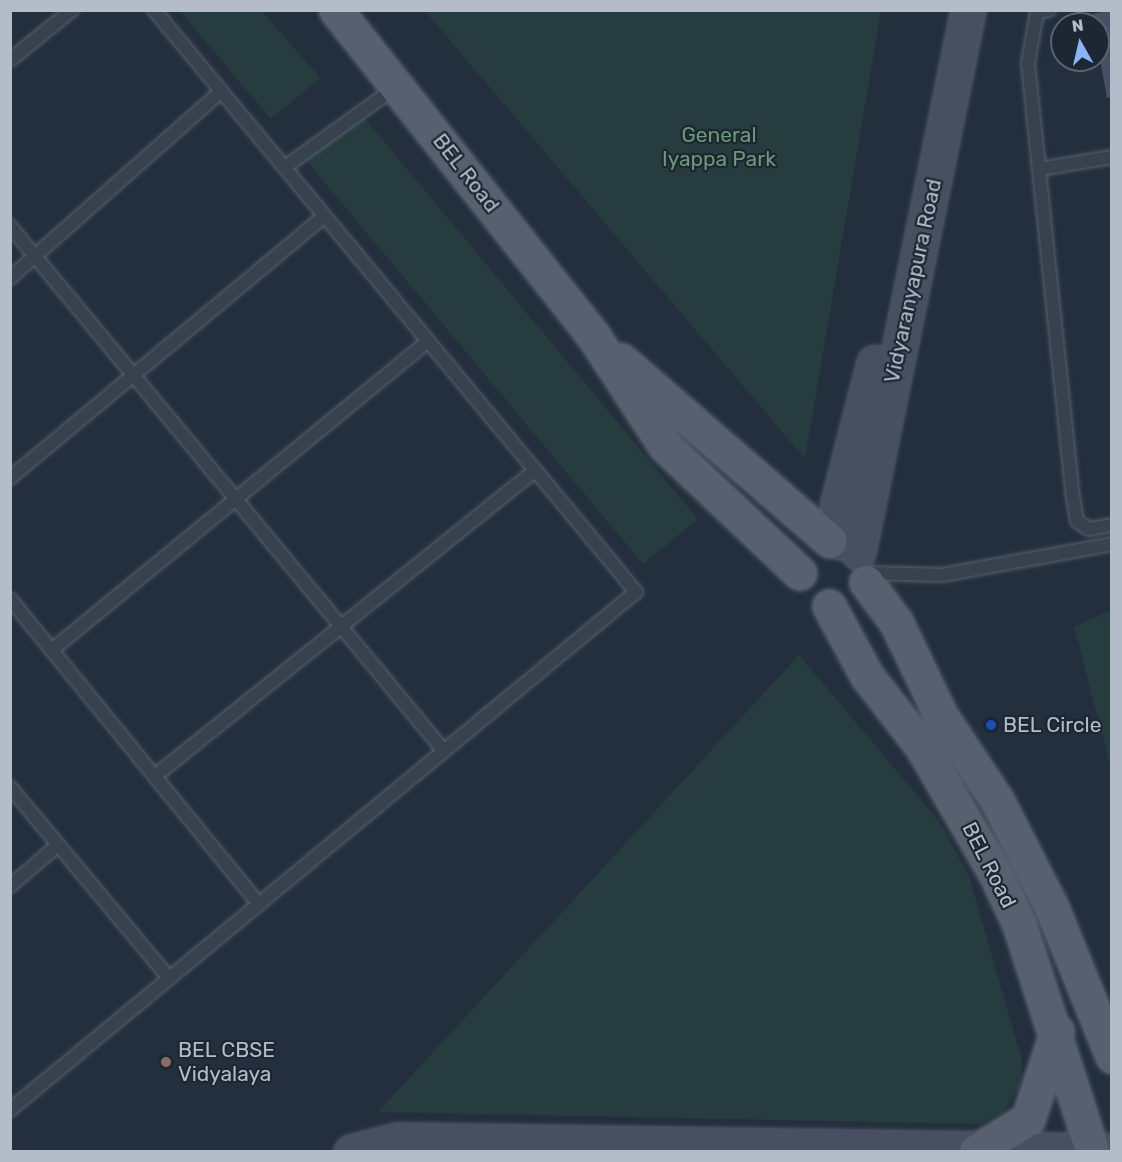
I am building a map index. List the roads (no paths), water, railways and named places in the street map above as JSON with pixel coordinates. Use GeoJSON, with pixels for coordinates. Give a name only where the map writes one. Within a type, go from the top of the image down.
{"type":"FeatureCollection","features":[{"type":"Feature","properties":{"kind":"main road","name":"BEL Road"},"geometry":{"type":"LineString","coordinates":[[336,10],[594,337],[665,446],[800,573]]}},
{"type":"Feature","properties":{"kind":"main road","name":"Vidyaranyapura Road"},"geometry":{"type":"LineString","coordinates":[[853,558],[838,503],[949,10]]}},
{"type":"Feature","properties":{"kind":"main road","name":"Vidyaranyapura Road"},"geometry":{"type":"LineString","coordinates":[[853,558],[968,10]]}},
{"type":"Feature","properties":{"kind":"main road","name":"BEL Road"},"geometry":{"type":"LineString","coordinates":[[594,337],[853,558],[896,622],[940,714],[998,802],[1105,1019],[1112,1056]]}},
{"type":"Feature","properties":{"kind":"main road"},"geometry":{"type":"LineString","coordinates":[[815,547],[853,558],[853,600],[829,606],[808,595],[800,573],[815,547]]}},
{"type":"Feature","properties":{"kind":"main road","name":"BEL Road"},"geometry":{"type":"LineString","coordinates":[[829,606],[867,676],[922,747],[994,871],[1019,924],[1099,1151]]}},
{"type":"Feature","properties":{"kind":"main road"},"geometry":{"type":"LineString","coordinates":[[976,1151],[1028,1119],[1057,1031]]}},
{"type":"Feature","properties":{"kind":"main road"},"geometry":{"type":"LineString","coordinates":[[351,1152],[397,1140],[976,1151],[1099,1151]]}},
{"type":"Feature","properties":{"kind":"lane"},"geometry":{"type":"LineString","coordinates":[[10,60],[72,10]]}},
{"type":"Feature","properties":{"kind":"lane"},"geometry":{"type":"LineString","coordinates":[[10,1110],[636,592],[154,10]]}},
{"type":"Feature","properties":{"kind":"lane"},"geometry":{"type":"LineString","coordinates":[[1041,11],[1028,63],[1077,521],[1089,529],[1112,525]]}},
{"type":"Feature","properties":{"kind":"lane"},"geometry":{"type":"LineString","coordinates":[[285,167],[398,86]]}},
{"type":"Feature","properties":{"kind":"lane"},"geometry":{"type":"LineString","coordinates":[[10,278],[36,258],[221,91]]}},
{"type":"Feature","properties":{"kind":"lane"},"geometry":{"type":"LineString","coordinates":[[1039,170],[1112,157]]}},
{"type":"Feature","properties":{"kind":"lane"},"geometry":{"type":"LineString","coordinates":[[10,478],[138,376],[324,216]]}},
{"type":"Feature","properties":{"kind":"lane"},"geometry":{"type":"LineString","coordinates":[[10,226],[242,499],[444,751]]}},
{"type":"Feature","properties":{"kind":"lane"},"geometry":{"type":"LineString","coordinates":[[52,650],[242,499],[428,341]]}},
{"type":"Feature","properties":{"kind":"lane"},"geometry":{"type":"LineString","coordinates":[[155,776],[341,623],[535,470]]}},
{"type":"Feature","properties":{"kind":"lane"},"geometry":{"type":"LineString","coordinates":[[853,558],[942,575],[1112,544]]}},
{"type":"Feature","properties":{"kind":"lane"},"geometry":{"type":"LineString","coordinates":[[10,599],[259,904]]}},
{"type":"Feature","properties":{"kind":"lane"},"geometry":{"type":"LineString","coordinates":[[10,787],[169,978]]}},
{"type":"Feature","properties":{"kind":"lane"},"geometry":{"type":"LineString","coordinates":[[10,886],[58,845]]}},
{"type":"Feature","properties":{"kind":"place","name":"BEL Circle"},"geometry":{"type":"Point","coordinates":[991,725]}},
{"type":"Feature","properties":{"kind":"place","name":"BEL CBSE Vidyalaya"},"geometry":{"type":"Point","coordinates":[166,1062]}},
{"type":"Feature","properties":{"kind":"park label","name":"General Iyappa Park"},"geometry":{"type":"Point","coordinates":[719,147]}}]}
